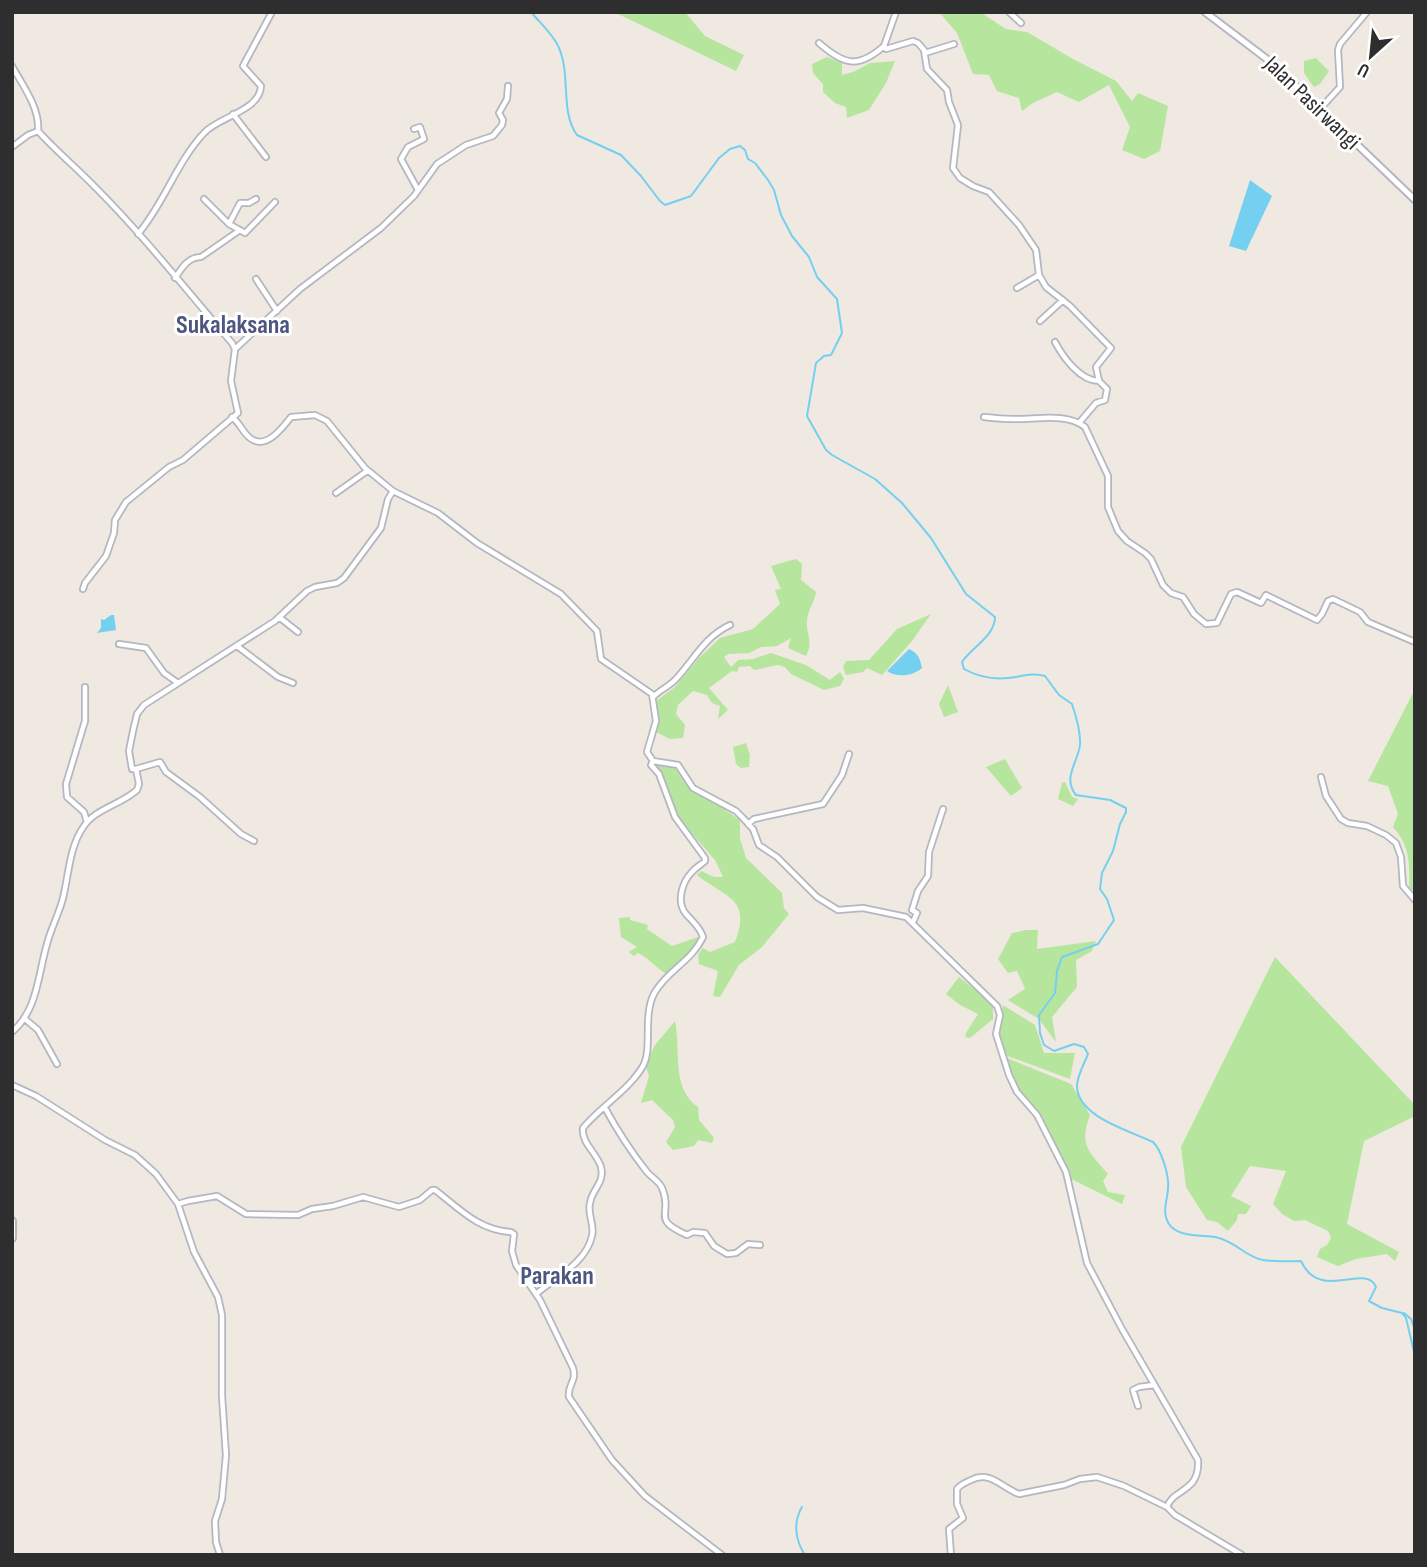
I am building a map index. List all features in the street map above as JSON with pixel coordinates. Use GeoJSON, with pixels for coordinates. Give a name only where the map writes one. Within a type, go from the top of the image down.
{"type":"FeatureCollection","features":[{"type":"Feature","properties":{"kind":"main road"},"geometry":{"type":"LineString","coordinates":[[12,1221],[12,1238]]}},
{"type":"Feature","properties":{"kind":"street"},"geometry":{"type":"LineString","coordinates":[[138,234],[153,214],[172,178],[204,133],[253,102],[261,90],[243,66],[272,12]]}},
{"type":"Feature","properties":{"kind":"street"},"geometry":{"type":"LineString","coordinates":[[819,43],[834,55],[854,63],[866,60],[884,46],[895,12]]}},
{"type":"Feature","properties":{"kind":"street"},"geometry":{"type":"LineString","coordinates":[[1009,12],[1021,23]]}},
{"type":"Feature","properties":{"kind":"street","name":"Jalan Pasirwangi"},"geometry":{"type":"LineString","coordinates":[[1205,12],[1272,63],[1415,200]]}},
{"type":"Feature","properties":{"kind":"street"},"geometry":{"type":"LineString","coordinates":[[1319,110],[1340,87],[1340,44],[1367,12]]}},
{"type":"Feature","properties":{"kind":"street"},"geometry":{"type":"LineString","coordinates":[[884,46],[886,49],[913,41],[922,46],[927,69],[947,90],[948,102],[958,125],[954,171],[973,186],[989,192],[1019,225],[1036,250],[1039,275],[1046,287],[1063,300],[1111,348],[1096,367],[1099,381],[1108,389],[1105,400],[1096,403],[1079,423]]}},
{"type":"Feature","properties":{"kind":"street"},"geometry":{"type":"LineString","coordinates":[[925,53],[954,44]]}},
{"type":"Feature","properties":{"kind":"street"},"geometry":{"type":"LineString","coordinates":[[12,66],[34,105],[39,120],[38,131]]}},
{"type":"Feature","properties":{"kind":"street"},"geometry":{"type":"LineString","coordinates":[[235,349],[300,289],[381,228],[418,190],[442,160],[466,145],[493,136],[502,125],[503,120],[499,113],[507,99],[508,86]]}},
{"type":"Feature","properties":{"kind":"street"},"geometry":{"type":"LineString","coordinates":[[233,114],[266,156]]}},
{"type":"Feature","properties":{"kind":"street"},"geometry":{"type":"LineString","coordinates":[[414,129],[420,127],[424,138],[408,147],[401,159],[418,190]]}},
{"type":"Feature","properties":{"kind":"street"},"geometry":{"type":"LineString","coordinates":[[12,146],[38,131]]}},
{"type":"Feature","properties":{"kind":"street"},"geometry":{"type":"LineString","coordinates":[[38,131],[93,184],[232,342],[235,349],[231,381],[238,413],[183,460],[169,467],[126,502],[115,520],[114,533],[106,556],[83,589]]}},
{"type":"Feature","properties":{"kind":"street"},"geometry":{"type":"LineString","coordinates":[[204,199],[229,224],[246,233],[275,202]]}},
{"type":"Feature","properties":{"kind":"street"},"geometry":{"type":"LineString","coordinates":[[229,224],[240,203],[249,203],[256,199]]}},
{"type":"Feature","properties":{"kind":"street"},"geometry":{"type":"LineString","coordinates":[[175,278],[195,257],[201,257],[240,230]]}},
{"type":"Feature","properties":{"kind":"street"},"geometry":{"type":"LineString","coordinates":[[1017,289],[1039,275]]}},
{"type":"Feature","properties":{"kind":"street"},"geometry":{"type":"LineString","coordinates":[[256,279],[277,311]]}},
{"type":"Feature","properties":{"kind":"street"},"geometry":{"type":"LineString","coordinates":[[1040,321],[1063,300]]}},
{"type":"Feature","properties":{"kind":"street"},"geometry":{"type":"LineString","coordinates":[[1055,342],[1060,353],[1076,369],[1091,381],[1099,381]]}},
{"type":"Feature","properties":{"kind":"street"},"geometry":{"type":"LineString","coordinates":[[232,417],[250,438],[258,441],[278,435],[291,417],[315,415],[327,421],[368,471],[394,491],[438,513],[477,543],[561,594],[597,631],[601,659],[653,697],[656,721],[647,752],[653,761],[651,765],[659,774],[674,817],[705,858],[684,883],[681,902],[684,912],[699,928],[703,937],[695,953],[676,967],[651,999],[643,1065],[605,1108],[585,1125],[582,1132],[601,1172],[600,1185],[590,1202],[592,1236],[579,1261],[536,1294]]}},
{"type":"Feature","properties":{"kind":"street"},"geometry":{"type":"LineString","coordinates":[[984,417],[1049,418],[1079,423],[1090,434],[1108,476],[1108,508],[1118,531],[1151,559],[1163,585],[1171,593],[1183,597],[1206,624],[1217,623],[1231,594],[1237,592],[1261,603],[1266,595],[1317,620],[1328,601],[1333,600],[1360,612],[1368,622],[1415,642]]}},
{"type":"Feature","properties":{"kind":"street"},"geometry":{"type":"LineString","coordinates":[[336,494],[368,471]]}},
{"type":"Feature","properties":{"kind":"street"},"geometry":{"type":"LineString","coordinates":[[254,841],[241,834],[200,797],[166,772],[160,762],[132,769],[129,751],[137,714],[144,705],[279,617],[307,591],[337,583],[344,578],[381,528],[388,499],[394,491]]}},
{"type":"Feature","properties":{"kind":"street"},"geometry":{"type":"LineString","coordinates":[[279,617],[298,632]]}},
{"type":"Feature","properties":{"kind":"street"},"geometry":{"type":"LineString","coordinates":[[653,697],[672,683],[716,632],[730,625]]}},
{"type":"Feature","properties":{"kind":"street"},"geometry":{"type":"LineString","coordinates":[[119,644],[146,648],[164,673],[177,683]]}},
{"type":"Feature","properties":{"kind":"street"},"geometry":{"type":"LineString","coordinates":[[237,646],[282,679],[293,683]]}},
{"type":"Feature","properties":{"kind":"street"},"geometry":{"type":"LineString","coordinates":[[85,687],[85,720],[66,784],[67,797],[83,812],[87,822]]}},
{"type":"Feature","properties":{"kind":"street"},"geometry":{"type":"LineString","coordinates":[[748,824],[754,819],[824,804],[842,775],[849,754]]}},
{"type":"Feature","properties":{"kind":"street"},"geometry":{"type":"LineString","coordinates":[[653,761],[678,765],[693,788],[736,811],[748,824],[759,845],[777,858],[811,892],[834,908],[863,908],[901,914],[913,922],[999,1010],[996,1034],[1009,1075],[1021,1097],[1034,1111],[1066,1172],[1087,1263],[1198,1460],[1196,1476],[1191,1486],[1168,1502],[1167,1507]]}},
{"type":"Feature","properties":{"kind":"street"},"geometry":{"type":"LineString","coordinates":[[12,1032],[25,1019],[38,982],[50,933],[64,897],[73,850],[87,822],[137,790],[139,784],[136,769]]}},
{"type":"Feature","properties":{"kind":"street"},"geometry":{"type":"LineString","coordinates":[[1321,777],[1326,796],[1340,819],[1367,826],[1386,835],[1396,844],[1401,857],[1403,886],[1415,900]]}},
{"type":"Feature","properties":{"kind":"street"},"geometry":{"type":"LineString","coordinates":[[913,922],[917,913],[912,910],[918,891],[928,876],[929,852],[943,809]]}},
{"type":"Feature","properties":{"kind":"street"},"geometry":{"type":"LineString","coordinates":[[25,1019],[38,1030],[57,1064]]}},
{"type":"Feature","properties":{"kind":"street"},"geometry":{"type":"LineString","coordinates":[[12,1086],[36,1096],[104,1140],[135,1156],[156,1174],[178,1204],[194,1252],[218,1297],[222,1315],[222,1396],[226,1455],[222,1499],[215,1521],[220,1555]]}},
{"type":"Feature","properties":{"kind":"street"},"geometry":{"type":"LineString","coordinates":[[605,1108],[634,1155],[661,1185],[666,1201],[664,1216],[674,1231],[687,1235],[693,1232],[705,1233],[714,1246],[727,1254],[736,1253],[748,1244],[761,1245]]}},
{"type":"Feature","properties":{"kind":"street"},"geometry":{"type":"LineString","coordinates":[[178,1204],[217,1196],[246,1213],[298,1215],[363,1197],[398,1207],[420,1200],[435,1190],[461,1212],[487,1228],[513,1233],[513,1258],[536,1294],[573,1367],[575,1377],[569,1397],[612,1460],[650,1500],[722,1555]]}},
{"type":"Feature","properties":{"kind":"street"},"geometry":{"type":"LineString","coordinates":[[1138,1406],[1133,1390],[1154,1385]]}},
{"type":"Feature","properties":{"kind":"street"},"geometry":{"type":"LineString","coordinates":[[951,1555],[949,1529],[963,1518],[957,1504],[957,1489],[978,1476],[988,1477],[1019,1494],[1097,1477],[1124,1486],[1167,1507],[1242,1555]]}},
{"type":"Feature","properties":{"kind":"green space"},"geometry":{"type":"Polygon","coordinates":[[[614,12],[685,12],[705,36],[744,55],[736,71],[614,12]]]}},
{"type":"Feature","properties":{"kind":"green space"},"geometry":{"type":"Polygon","coordinates":[[[939,12],[980,12],[1006,29],[1027,32],[1116,81],[1132,101],[1138,93],[1168,106],[1160,151],[1144,159],[1122,150],[1130,127],[1109,85],[1079,102],[1057,92],[1022,111],[1019,98],[997,91],[989,75],[973,74],[957,33],[939,12]]]}},
{"type":"Feature","properties":{"kind":"green space"},"geometry":{"type":"Polygon","coordinates":[[[827,57],[842,63],[842,75],[870,63],[895,61],[886,83],[869,110],[847,118],[846,107],[835,103],[823,92],[823,84],[813,73],[812,64],[827,57]]]}},
{"type":"Feature","properties":{"kind":"green space"},"geometry":{"type":"Polygon","coordinates":[[[1316,58],[1329,71],[1320,84],[1314,87],[1304,73],[1304,61],[1316,58]]]}},
{"type":"Feature","properties":{"kind":"green space"},"geometry":{"type":"Polygon","coordinates":[[[796,559],[802,564],[801,580],[816,592],[807,620],[810,642],[806,656],[788,648],[791,638],[777,646],[761,647],[749,653],[728,654],[724,657],[731,667],[738,660],[753,659],[771,653],[806,665],[830,680],[840,672],[844,679],[840,686],[824,690],[778,665],[754,670],[750,666],[739,667],[737,672],[732,671],[709,688],[728,710],[718,719],[720,706],[712,703],[707,695],[693,691],[678,705],[676,714],[685,725],[683,738],[670,739],[656,732],[656,701],[675,687],[720,638],[753,629],[780,604],[775,590],[781,589],[771,566],[796,559]]]}},
{"type":"Feature","properties":{"kind":"green space"},"geometry":{"type":"Polygon","coordinates":[[[931,614],[882,675],[867,668],[863,672],[846,675],[843,667],[846,661],[869,660],[897,629],[931,614]]]}},
{"type":"Feature","properties":{"kind":"green space"},"geometry":{"type":"Polygon","coordinates":[[[948,685],[958,712],[944,717],[939,704],[948,685]]]}},
{"type":"Feature","properties":{"kind":"green space"},"geometry":{"type":"Polygon","coordinates":[[[1415,689],[1415,891],[1409,888],[1406,848],[1393,827],[1398,814],[1388,786],[1368,781],[1415,689]]]}},
{"type":"Feature","properties":{"kind":"green space"},"geometry":{"type":"Polygon","coordinates":[[[746,743],[750,755],[749,767],[741,768],[736,764],[733,747],[746,743]]]}},
{"type":"Feature","properties":{"kind":"green space"},"geometry":{"type":"Polygon","coordinates":[[[1005,759],[1022,788],[1011,796],[986,767],[1005,759]]]}},
{"type":"Feature","properties":{"kind":"green space"},"geometry":{"type":"Polygon","coordinates":[[[655,765],[675,768],[684,782],[740,820],[740,839],[746,858],[782,893],[784,908],[789,914],[762,947],[739,965],[720,997],[713,996],[718,971],[699,964],[698,955],[703,948],[710,952],[735,942],[740,916],[738,908],[726,895],[697,875],[701,871],[714,877],[723,877],[715,860],[681,821],[655,765]]]}},
{"type":"Feature","properties":{"kind":"green space"},"geometry":{"type":"Polygon","coordinates":[[[1065,782],[1072,797],[1078,799],[1073,806],[1058,799],[1062,783],[1065,782]]]}},
{"type":"Feature","properties":{"kind":"green space"},"geometry":{"type":"Polygon","coordinates":[[[630,917],[630,920],[648,925],[647,929],[672,946],[701,936],[691,953],[666,974],[642,955],[638,953],[634,956],[629,952],[637,947],[621,937],[619,918],[630,917]]]}},
{"type":"Feature","properties":{"kind":"green space"},"geometry":{"type":"Polygon","coordinates":[[[1038,930],[1037,949],[1096,941],[1092,951],[1076,960],[1077,987],[1052,1017],[1056,1042],[1039,1019],[1008,1000],[1025,989],[1017,971],[1008,973],[998,959],[1012,933],[1038,930]]]}},
{"type":"Feature","properties":{"kind":"green space"},"geometry":{"type":"Polygon","coordinates":[[[1275,957],[1415,1105],[1415,1116],[1364,1141],[1347,1224],[1399,1252],[1395,1261],[1387,1254],[1356,1259],[1338,1266],[1317,1257],[1320,1249],[1327,1245],[1331,1238],[1328,1231],[1305,1220],[1294,1221],[1282,1214],[1273,1204],[1286,1171],[1250,1166],[1231,1196],[1251,1206],[1246,1214],[1238,1214],[1237,1220],[1228,1231],[1217,1222],[1207,1220],[1186,1187],[1181,1147],[1275,957]]]}},
{"type":"Feature","properties":{"kind":"green space"},"geometry":{"type":"Polygon","coordinates":[[[959,977],[993,1004],[993,1019],[970,1038],[965,1037],[966,1033],[978,1014],[946,994],[959,977]]]}},
{"type":"Feature","properties":{"kind":"green space"},"geometry":{"type":"Polygon","coordinates":[[[1003,1005],[1035,1025],[1044,1053],[1075,1053],[1070,1079],[1005,1055],[998,1032],[1003,1005]]]}},
{"type":"Feature","properties":{"kind":"green space"},"geometry":{"type":"Polygon","coordinates":[[[675,1021],[680,1080],[690,1099],[698,1107],[699,1120],[714,1138],[712,1143],[698,1140],[694,1146],[673,1150],[666,1142],[675,1127],[673,1120],[652,1100],[641,1103],[649,1076],[646,1067],[649,1057],[655,1045],[675,1021]]]}},
{"type":"Feature","properties":{"kind":"green space"},"geometry":{"type":"Polygon","coordinates":[[[1007,1058],[1071,1084],[1090,1115],[1085,1134],[1087,1147],[1108,1174],[1103,1181],[1108,1192],[1125,1195],[1122,1204],[1065,1176],[1054,1157],[1038,1111],[1012,1087],[1007,1058]]]}},
{"type":"Feature","properties":{"kind":"water"},"geometry":{"type":"Polygon","coordinates":[[[1250,180],[1272,196],[1246,251],[1229,246],[1250,180]]]}},
{"type":"Feature","properties":{"kind":"water"},"geometry":{"type":"Polygon","coordinates":[[[114,615],[116,630],[97,633],[101,628],[101,619],[114,615]]]}},
{"type":"Feature","properties":{"kind":"water"},"geometry":{"type":"Polygon","coordinates":[[[909,649],[918,656],[922,668],[905,675],[895,675],[887,671],[909,649]]]}},
{"type":"Feature","properties":{"kind":"waterway"},"geometry":{"type":"LineString","coordinates":[[531,12],[559,48],[563,59],[569,116],[577,135],[621,155],[665,205],[691,196],[719,158],[730,149],[740,146],[768,180],[792,236],[809,257],[817,277],[837,299],[842,333],[831,355],[824,356],[816,363],[807,416],[826,450],[875,479],[902,503],[931,538],[966,594],[995,617],[987,636],[962,662],[964,669],[996,678],[1034,674],[1045,676],[1059,695],[1072,704],[1078,724],[1080,745],[1072,770],[1072,789],[1076,795],[1110,800],[1126,808],[1113,851],[1102,873],[1100,889],[1107,899],[1114,920],[1098,944],[1062,957],[1057,971],[1055,993],[1039,1015],[1044,1045],[1054,1051],[1074,1044],[1084,1047],[1088,1054],[1077,1085],[1085,1106],[1106,1121],[1153,1142],[1156,1146],[1167,1176],[1166,1219],[1173,1228],[1183,1233],[1222,1239],[1263,1260],[1301,1261],[1309,1273],[1319,1279],[1371,1280],[1376,1287],[1369,1301],[1382,1308],[1402,1313],[1406,1318],[1415,1356]]}},
{"type":"Feature","properties":{"kind":"waterway"},"geometry":{"type":"LineString","coordinates":[[1404,1313],[1411,1319],[1415,1330]]}},
{"type":"Feature","properties":{"kind":"waterway"},"geometry":{"type":"LineString","coordinates":[[802,1507],[796,1531],[805,1555]]}},
{"type":"Feature","properties":{"kind":"district","name":"Sukalaksana"},"geometry":{"type":"Point","coordinates":[233,325]}},
{"type":"Feature","properties":{"kind":"district","name":"Parakan"},"geometry":{"type":"Point","coordinates":[557,1276]}}]}
